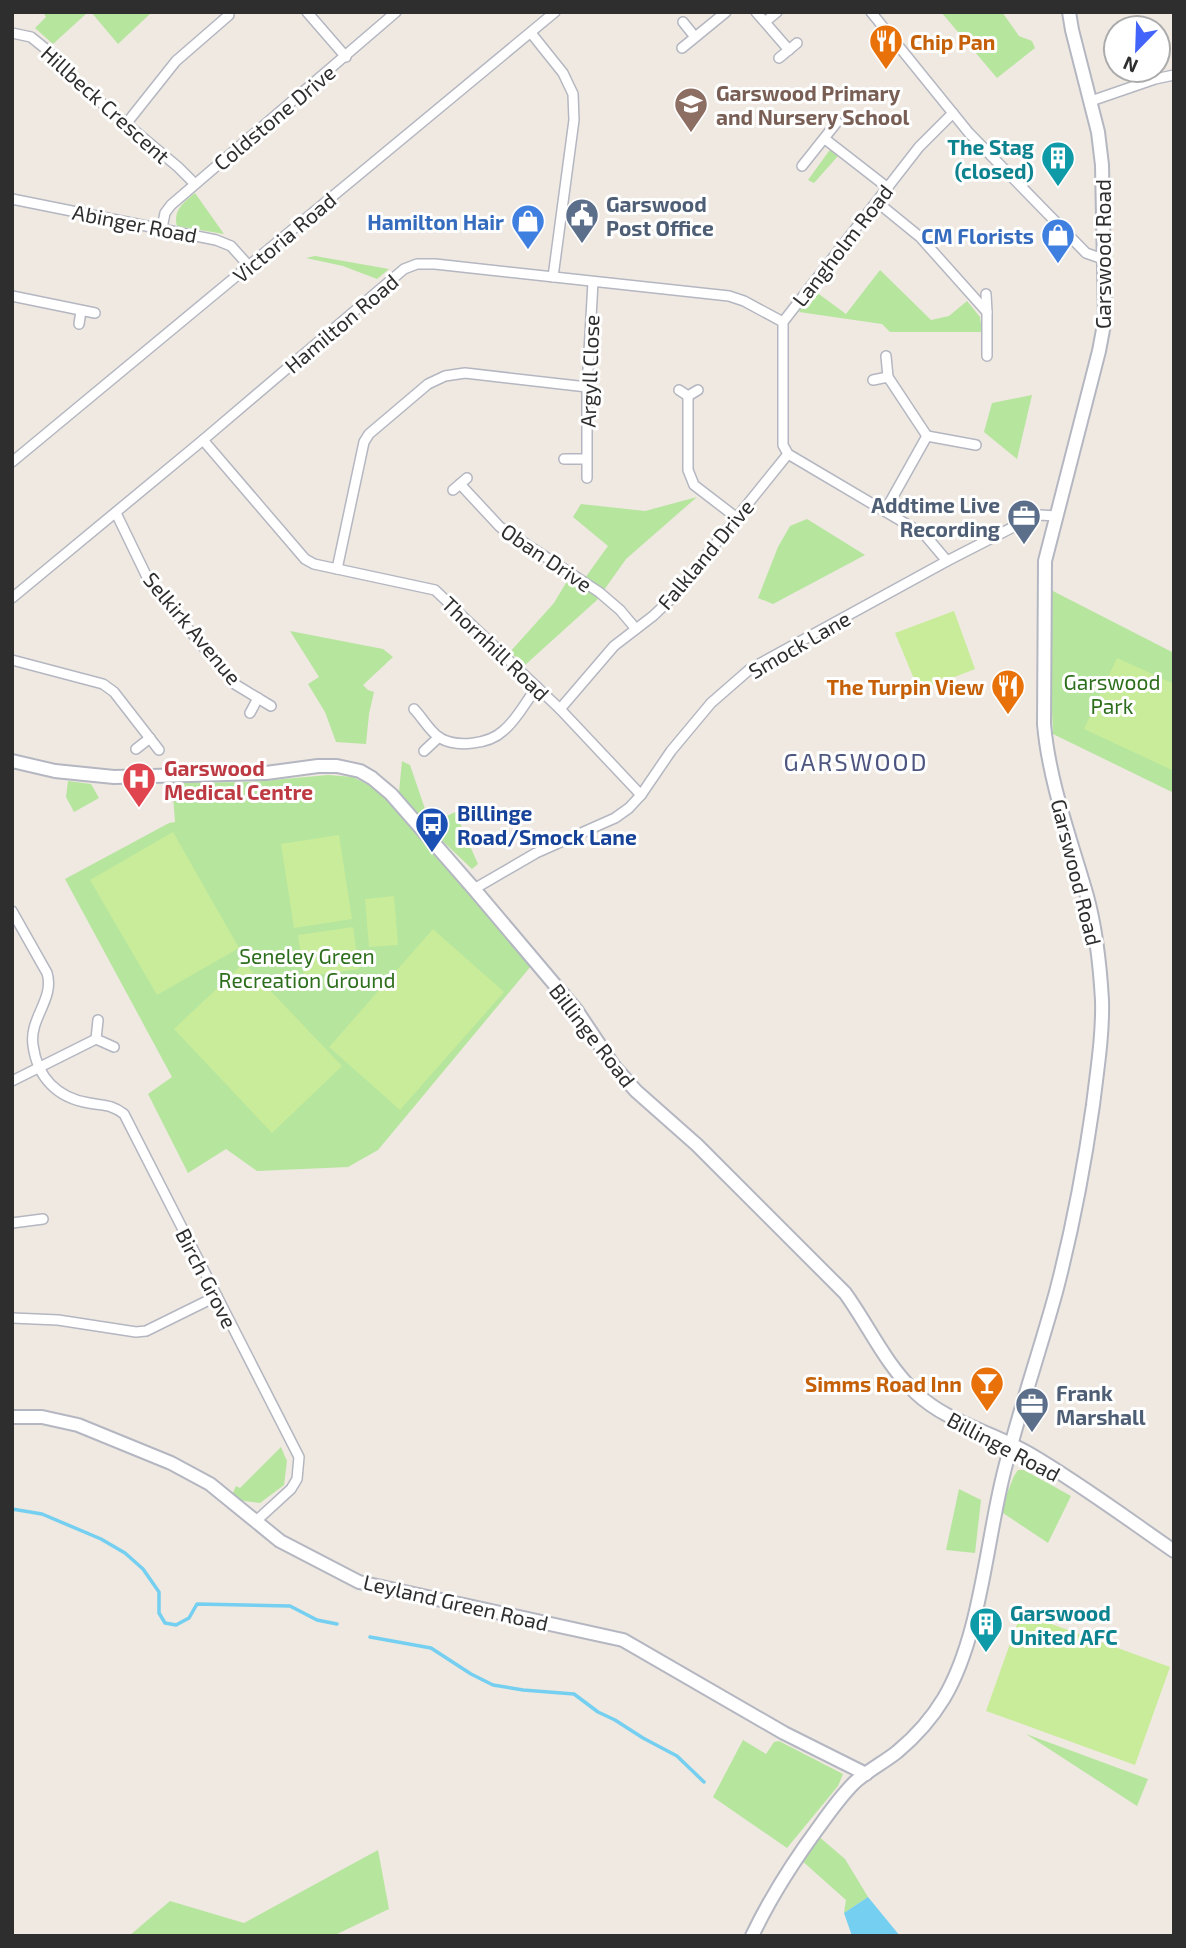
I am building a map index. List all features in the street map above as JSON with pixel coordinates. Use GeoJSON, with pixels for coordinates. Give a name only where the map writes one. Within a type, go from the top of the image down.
{"type":"FeatureCollection","features":[{"type":"Feature","properties":{"kind":"street"},"geometry":{"type":"LineString","coordinates":[[307,12],[346,57]]}},
{"type":"Feature","properties":{"kind":"street","name":"Coldstone Drive"},"geometry":{"type":"LineString","coordinates":[[162,228],[167,209],[396,12]]}},
{"type":"Feature","properties":{"kind":"street","name":"Victoria Road"},"geometry":{"type":"LineString","coordinates":[[12,462],[555,12]]}},
{"type":"Feature","properties":{"kind":"street"},"geometry":{"type":"LineString","coordinates":[[681,48],[726,12]]}},
{"type":"Feature","properties":{"kind":"street"},"geometry":{"type":"LineString","coordinates":[[756,12],[789,50]]}},
{"type":"Feature","properties":{"kind":"street"},"geometry":{"type":"LineString","coordinates":[[765,22],[777,12]]}},
{"type":"Feature","properties":{"kind":"street"},"geometry":{"type":"LineString","coordinates":[[871,12],[991,156],[1086,253],[1103,258]]}},
{"type":"Feature","properties":{"kind":"street","name":"Garswood Road"},"geometry":{"type":"LineString","coordinates":[[752,1936],[775,1892],[806,1844],[844,1794],[920,1730],[951,1685],[968,1640],[1002,1477],[1056,1291],[1088,1147],[1102,1002],[1094,927],[1088,899],[1044,732],[1045,561],[1101,345],[1105,319],[1102,165],[1098,132],[1069,12]]}},
{"type":"Feature","properties":{"kind":"street"},"geometry":{"type":"LineString","coordinates":[[126,124],[176,61],[224,27],[229,15]]}},
{"type":"Feature","properties":{"kind":"street"},"geometry":{"type":"LineString","coordinates":[[683,22],[695,37]]}},
{"type":"Feature","properties":{"kind":"street","name":"Hillbeck Crescent"},"geometry":{"type":"LineString","coordinates":[[12,33],[31,37],[47,50],[73,79],[195,184]]}},
{"type":"Feature","properties":{"kind":"street"},"geometry":{"type":"LineString","coordinates":[[531,33],[562,73],[573,94],[574,120],[553,277]]}},
{"type":"Feature","properties":{"kind":"street"},"geometry":{"type":"LineString","coordinates":[[779,58],[797,43]]}},
{"type":"Feature","properties":{"kind":"street"},"geometry":{"type":"LineString","coordinates":[[1091,101],[1174,75]]}},
{"type":"Feature","properties":{"kind":"street","name":"Langholm Road"},"geometry":{"type":"LineString","coordinates":[[788,454],[783,445],[783,322],[919,147],[953,113]]}},
{"type":"Feature","properties":{"kind":"street"},"geometry":{"type":"LineString","coordinates":[[802,166],[837,122]]}},
{"type":"Feature","properties":{"kind":"street"},"geometry":{"type":"LineString","coordinates":[[825,139],[888,188]]}},
{"type":"Feature","properties":{"kind":"street","name":"Abinger Road"},"geometry":{"type":"LineString","coordinates":[[12,199],[162,228],[227,244],[249,265]]}},
{"type":"Feature","properties":{"kind":"street"},"geometry":{"type":"LineString","coordinates":[[877,202],[920,237],[987,312]]}},
{"type":"Feature","properties":{"kind":"street","name":"Hamilton Road"},"geometry":{"type":"LineString","coordinates":[[12,598],[404,269],[417,264],[729,296],[783,322]]}},
{"type":"Feature","properties":{"kind":"street","name":"Argyll Close"},"geometry":{"type":"LineString","coordinates":[[587,478],[587,387],[593,282]]}},
{"type":"Feature","properties":{"kind":"street"},"geometry":{"type":"LineString","coordinates":[[986,294],[987,356]]}},
{"type":"Feature","properties":{"kind":"street"},"geometry":{"type":"LineString","coordinates":[[12,296],[95,313]]}},
{"type":"Feature","properties":{"kind":"street"},"geometry":{"type":"LineString","coordinates":[[79,324],[81,311]]}},
{"type":"Feature","properties":{"kind":"street"},"geometry":{"type":"LineString","coordinates":[[886,356],[888,377],[927,436],[979,443],[968,451]]}},
{"type":"Feature","properties":{"kind":"street"},"geometry":{"type":"LineString","coordinates":[[337,569],[364,442],[369,434],[429,384],[445,376],[466,373],[587,387]]}},
{"type":"Feature","properties":{"kind":"street"},"geometry":{"type":"LineString","coordinates":[[873,380],[888,377]]}},
{"type":"Feature","properties":{"kind":"street"},"geometry":{"type":"LineString","coordinates":[[679,390],[688,396]]}},
{"type":"Feature","properties":{"kind":"street"},"geometry":{"type":"LineString","coordinates":[[688,396],[698,390]]}},
{"type":"Feature","properties":{"kind":"street"},"geometry":{"type":"LineString","coordinates":[[688,396],[688,470],[694,485],[737,518]]}},
{"type":"Feature","properties":{"kind":"street"},"geometry":{"type":"LineString","coordinates":[[885,511],[927,436]]}},
{"type":"Feature","properties":{"kind":"street","name":"Thornhill Road"},"geometry":{"type":"LineString","coordinates":[[203,440],[305,559],[314,564],[435,590],[560,709],[641,795]]}},
{"type":"Feature","properties":{"kind":"street"},"geometry":{"type":"LineString","coordinates":[[788,454],[925,535],[947,561]]}},
{"type":"Feature","properties":{"kind":"street","name":"Falkland Drive"},"geometry":{"type":"LineString","coordinates":[[560,709],[614,646],[671,599],[788,454]]}},
{"type":"Feature","properties":{"kind":"street"},"geometry":{"type":"LineString","coordinates":[[564,458],[586,459]]}},
{"type":"Feature","properties":{"kind":"street","name":"Oban Drive"},"geometry":{"type":"LineString","coordinates":[[460,484],[500,527],[599,592],[620,610],[636,629]]}},
{"type":"Feature","properties":{"kind":"street","name":"Selkirk Avenue"},"geometry":{"type":"LineString","coordinates":[[116,513],[146,575],[233,683],[271,706]]}},
{"type":"Feature","properties":{"kind":"street","name":"Smock Lane"},"geometry":{"type":"LineString","coordinates":[[474,889],[537,853],[615,818],[641,795],[671,751],[711,703],[750,669],[1025,521],[1040,515],[1056,516]]}},
{"type":"Feature","properties":{"kind":"street"},"geometry":{"type":"LineString","coordinates":[[12,660],[103,684],[114,692],[159,750]]}},
{"type":"Feature","properties":{"kind":"street"},"geometry":{"type":"LineString","coordinates":[[414,709],[439,737],[468,743],[502,733],[537,687]]}},
{"type":"Feature","properties":{"kind":"street","name":"Selkirk Avenue"},"geometry":{"type":"LineString","coordinates":[[250,713],[258,698]]}},
{"type":"Feature","properties":{"kind":"street"},"geometry":{"type":"LineString","coordinates":[[424,751],[439,737]]}},
{"type":"Feature","properties":{"kind":"street"},"geometry":{"type":"LineString","coordinates":[[136,749],[150,738]]}},
{"type":"Feature","properties":{"kind":"street","name":"Billinge Road"},"geometry":{"type":"LineString","coordinates":[[12,761],[55,771],[114,776],[266,773],[318,766],[348,767],[372,778],[391,794],[474,889],[570,1004],[613,1065],[636,1091],[697,1145],[845,1293],[902,1379],[946,1416],[1011,1444],[1051,1467],[1174,1551]]}},
{"type":"Feature","properties":{"kind":"street"},"geometry":{"type":"LineString","coordinates":[[12,911],[50,981],[49,991],[37,1016],[33,1033],[32,1043],[38,1069]]}},
{"type":"Feature","properties":{"kind":"street"},"geometry":{"type":"LineString","coordinates":[[96,1039],[97,1020]]}},
{"type":"Feature","properties":{"kind":"street"},"geometry":{"type":"LineString","coordinates":[[12,1081],[96,1039]]}},
{"type":"Feature","properties":{"kind":"street"},"geometry":{"type":"LineString","coordinates":[[96,1039],[114,1047]]}},
{"type":"Feature","properties":{"kind":"street","name":"Birch Grove"},"geometry":{"type":"LineString","coordinates":[[38,1069],[48,1082],[70,1098],[106,1104],[124,1114],[299,1457],[297,1479],[291,1489],[255,1522]]}},
{"type":"Feature","properties":{"kind":"street"},"geometry":{"type":"LineString","coordinates":[[12,1223],[43,1219]]}},
{"type":"Feature","properties":{"kind":"street"},"geometry":{"type":"LineString","coordinates":[[12,1318],[58,1320],[136,1332],[146,1331],[217,1296]]}},
{"type":"Feature","properties":{"kind":"street","name":"Leyland Green Road"},"geometry":{"type":"LineString","coordinates":[[12,1417],[42,1417],[78,1425],[171,1463],[210,1483],[280,1541],[359,1581],[623,1640],[784,1733],[866,1774]]}},
{"type":"Feature","properties":{"kind":"green space"},"geometry":{"type":"Polygon","coordinates":[[[43,12],[88,12],[53,44],[35,28],[46,17],[43,12]]]}},
{"type":"Feature","properties":{"kind":"green space"},"geometry":{"type":"Polygon","coordinates":[[[91,12],[152,12],[118,44],[91,12]]]}},
{"type":"Feature","properties":{"kind":"green space"},"geometry":{"type":"Polygon","coordinates":[[[941,12],[1002,12],[1019,36],[1032,41],[1035,48],[997,78],[941,12]]]}},
{"type":"Feature","properties":{"kind":"green space"},"geometry":{"type":"Polygon","coordinates":[[[829,151],[838,156],[814,183],[808,180],[829,151]]]}},
{"type":"Feature","properties":{"kind":"green space"},"geometry":{"type":"Polygon","coordinates":[[[195,193],[224,234],[177,226],[178,211],[195,193]]]}},
{"type":"Feature","properties":{"kind":"green space"},"geometry":{"type":"Polygon","coordinates":[[[315,256],[389,269],[377,279],[343,266],[306,258],[315,256]]]}},
{"type":"Feature","properties":{"kind":"green space"},"geometry":{"type":"Polygon","coordinates":[[[880,270],[931,320],[949,316],[967,301],[980,317],[982,332],[890,332],[882,324],[799,312],[812,289],[846,314],[880,270]]]}},
{"type":"Feature","properties":{"kind":"green space"},"geometry":{"type":"Polygon","coordinates":[[[1032,395],[1017,459],[984,432],[992,403],[1032,395]]]}},
{"type":"Feature","properties":{"kind":"green space"},"geometry":{"type":"Polygon","coordinates":[[[697,497],[626,559],[597,600],[525,665],[510,652],[554,603],[573,571],[585,578],[608,546],[573,517],[581,504],[645,511],[697,497]]]}},
{"type":"Feature","properties":{"kind":"green space"},"geometry":{"type":"Polygon","coordinates":[[[807,519],[865,555],[773,604],[758,598],[778,547],[790,526],[807,519]]]}},
{"type":"Feature","properties":{"kind":"green space","name":"Garswood Park"},"geometry":{"type":"Polygon","coordinates":[[[1047,588],[1174,653],[1174,793],[1053,734],[1047,588]]]}},
{"type":"Feature","properties":{"kind":"green space"},"geometry":{"type":"Polygon","coordinates":[[[954,611],[975,669],[919,691],[895,633],[954,611]]]}},
{"type":"Feature","properties":{"kind":"green space"},"geometry":{"type":"Polygon","coordinates":[[[290,631],[383,649],[393,657],[363,685],[374,692],[366,744],[336,742],[325,712],[308,684],[319,677],[290,631]]]}},
{"type":"Feature","properties":{"kind":"green space"},"geometry":{"type":"Polygon","coordinates":[[[1117,658],[1174,684],[1174,771],[1084,729],[1117,658]]]}},
{"type":"Feature","properties":{"kind":"green space"},"geometry":{"type":"Polygon","coordinates":[[[402,761],[410,765],[425,809],[437,821],[455,812],[478,864],[472,869],[429,828],[399,792],[402,761]]]}},
{"type":"Feature","properties":{"kind":"green space","name":"Seneley Green Recreation Ground"},"geometry":{"type":"Polygon","coordinates":[[[328,775],[353,777],[380,791],[531,966],[378,1150],[348,1167],[257,1171],[226,1149],[188,1173],[148,1094],[172,1077],[65,879],[175,822],[172,783],[251,782],[328,775]]]}},
{"type":"Feature","properties":{"kind":"green space"},"geometry":{"type":"Polygon","coordinates":[[[68,781],[91,784],[99,798],[74,812],[66,797],[68,781]]]}},
{"type":"Feature","properties":{"kind":"green space"},"geometry":{"type":"Polygon","coordinates":[[[173,832],[239,948],[157,995],[90,880],[173,832]]]}},
{"type":"Feature","properties":{"kind":"green space"},"geometry":{"type":"Polygon","coordinates":[[[339,835],[352,919],[294,928],[281,844],[339,835]]]}},
{"type":"Feature","properties":{"kind":"green space"},"geometry":{"type":"Polygon","coordinates":[[[394,896],[398,945],[369,947],[365,899],[394,896]]]}},
{"type":"Feature","properties":{"kind":"green space"},"geometry":{"type":"Polygon","coordinates":[[[353,927],[359,969],[304,977],[298,935],[353,927]]]}},
{"type":"Feature","properties":{"kind":"green space"},"geometry":{"type":"Polygon","coordinates":[[[433,929],[504,992],[400,1110],[329,1047],[433,929]]]}},
{"type":"Feature","properties":{"kind":"green space"},"geometry":{"type":"Polygon","coordinates":[[[244,963],[342,1066],[272,1133],[174,1029],[244,963]]]}},
{"type":"Feature","properties":{"kind":"green space"},"geometry":{"type":"Polygon","coordinates":[[[281,1447],[287,1461],[284,1485],[260,1503],[237,1500],[232,1495],[236,1486],[240,1488],[281,1447]]]}},
{"type":"Feature","properties":{"kind":"green space"},"geometry":{"type":"Polygon","coordinates":[[[1018,1470],[1024,1470],[1071,1496],[1048,1543],[1000,1511],[1018,1470]]]}},
{"type":"Feature","properties":{"kind":"green space"},"geometry":{"type":"Polygon","coordinates":[[[959,1489],[981,1500],[975,1553],[946,1550],[959,1489]]]}},
{"type":"Feature","properties":{"kind":"green space"},"geometry":{"type":"Polygon","coordinates":[[[1021,1613],[1170,1667],[1135,1765],[986,1711],[1021,1613]]]}},
{"type":"Feature","properties":{"kind":"green space"},"geometry":{"type":"Polygon","coordinates":[[[1026,1734],[1148,1779],[1137,1806],[1026,1734]]]}},
{"type":"Feature","properties":{"kind":"green space"},"geometry":{"type":"Polygon","coordinates":[[[743,1740],[766,1754],[774,1742],[779,1741],[843,1774],[838,1786],[787,1848],[713,1797],[743,1740]]]}},
{"type":"Feature","properties":{"kind":"green space"},"geometry":{"type":"Polygon","coordinates":[[[817,1835],[845,1859],[868,1897],[844,1913],[846,1900],[800,1859],[817,1835]]]}},
{"type":"Feature","properties":{"kind":"green space"},"geometry":{"type":"Polygon","coordinates":[[[378,1850],[389,1909],[333,1936],[129,1936],[170,1901],[244,1923],[378,1850]]]}},
{"type":"Feature","properties":{"kind":"water"},"geometry":{"type":"Polygon","coordinates":[[[868,1897],[900,1936],[852,1936],[844,1913],[868,1897]]]}},
{"type":"Feature","properties":{"kind":"waterway"},"geometry":{"type":"LineString","coordinates":[[12,1509],[42,1514],[101,1539],[125,1553],[143,1569],[159,1592],[159,1613],[165,1623],[176,1625],[189,1618],[197,1604],[290,1606],[317,1620],[337,1624]]}},
{"type":"Feature","properties":{"kind":"waterway"},"geometry":{"type":"LineString","coordinates":[[370,1637],[431,1648],[493,1685],[574,1694],[598,1712],[677,1756],[704,1782]]}},
{"type":"Feature","properties":{"kind":"place","name":"Chip Pan"},"geometry":{"type":"Point","coordinates":[886,71]}},
{"type":"Feature","properties":{"kind":"place","name":"Garswood Primary and Nursery School"},"geometry":{"type":"Point","coordinates":[691,134]}},
{"type":"Feature","properties":{"kind":"place","name":"The Stag (closed)"},"geometry":{"type":"Point","coordinates":[1058,188]}},
{"type":"Feature","properties":{"kind":"place","name":"Garswood Post Office"},"geometry":{"type":"Point","coordinates":[582,245]}},
{"type":"Feature","properties":{"kind":"place","name":"Hamilton Hair"},"geometry":{"type":"Point","coordinates":[528,251]}},
{"type":"Feature","properties":{"kind":"place","name":"CM Florists"},"geometry":{"type":"Point","coordinates":[1058,265]}},
{"type":"Feature","properties":{"kind":"place","name":"Addtime Live Recording"},"geometry":{"type":"Point","coordinates":[1024,546]}},
{"type":"Feature","properties":{"kind":"place","name":"The Turpin View"},"geometry":{"type":"Point","coordinates":[1008,716]}},
{"type":"Feature","properties":{"kind":"place","name":"Garswood Medical Centre"},"geometry":{"type":"Point","coordinates":[139,809]}},
{"type":"Feature","properties":{"kind":"place","name":"Billinge Road/Smock Lane"},"geometry":{"type":"Point","coordinates":[432,854]}},
{"type":"Feature","properties":{"kind":"place","name":"Simms Road Inn"},"geometry":{"type":"Point","coordinates":[987,1413]}},
{"type":"Feature","properties":{"kind":"place","name":"Frank Marshall"},"geometry":{"type":"Point","coordinates":[1032,1434]}},
{"type":"Feature","properties":{"kind":"place","name":"Garswood United AFC"},"geometry":{"type":"Point","coordinates":[986,1654]}},
{"type":"Feature","properties":{"kind":"district","name":"GARSWOOD"},"geometry":{"type":"Point","coordinates":[856,761]}}]}
